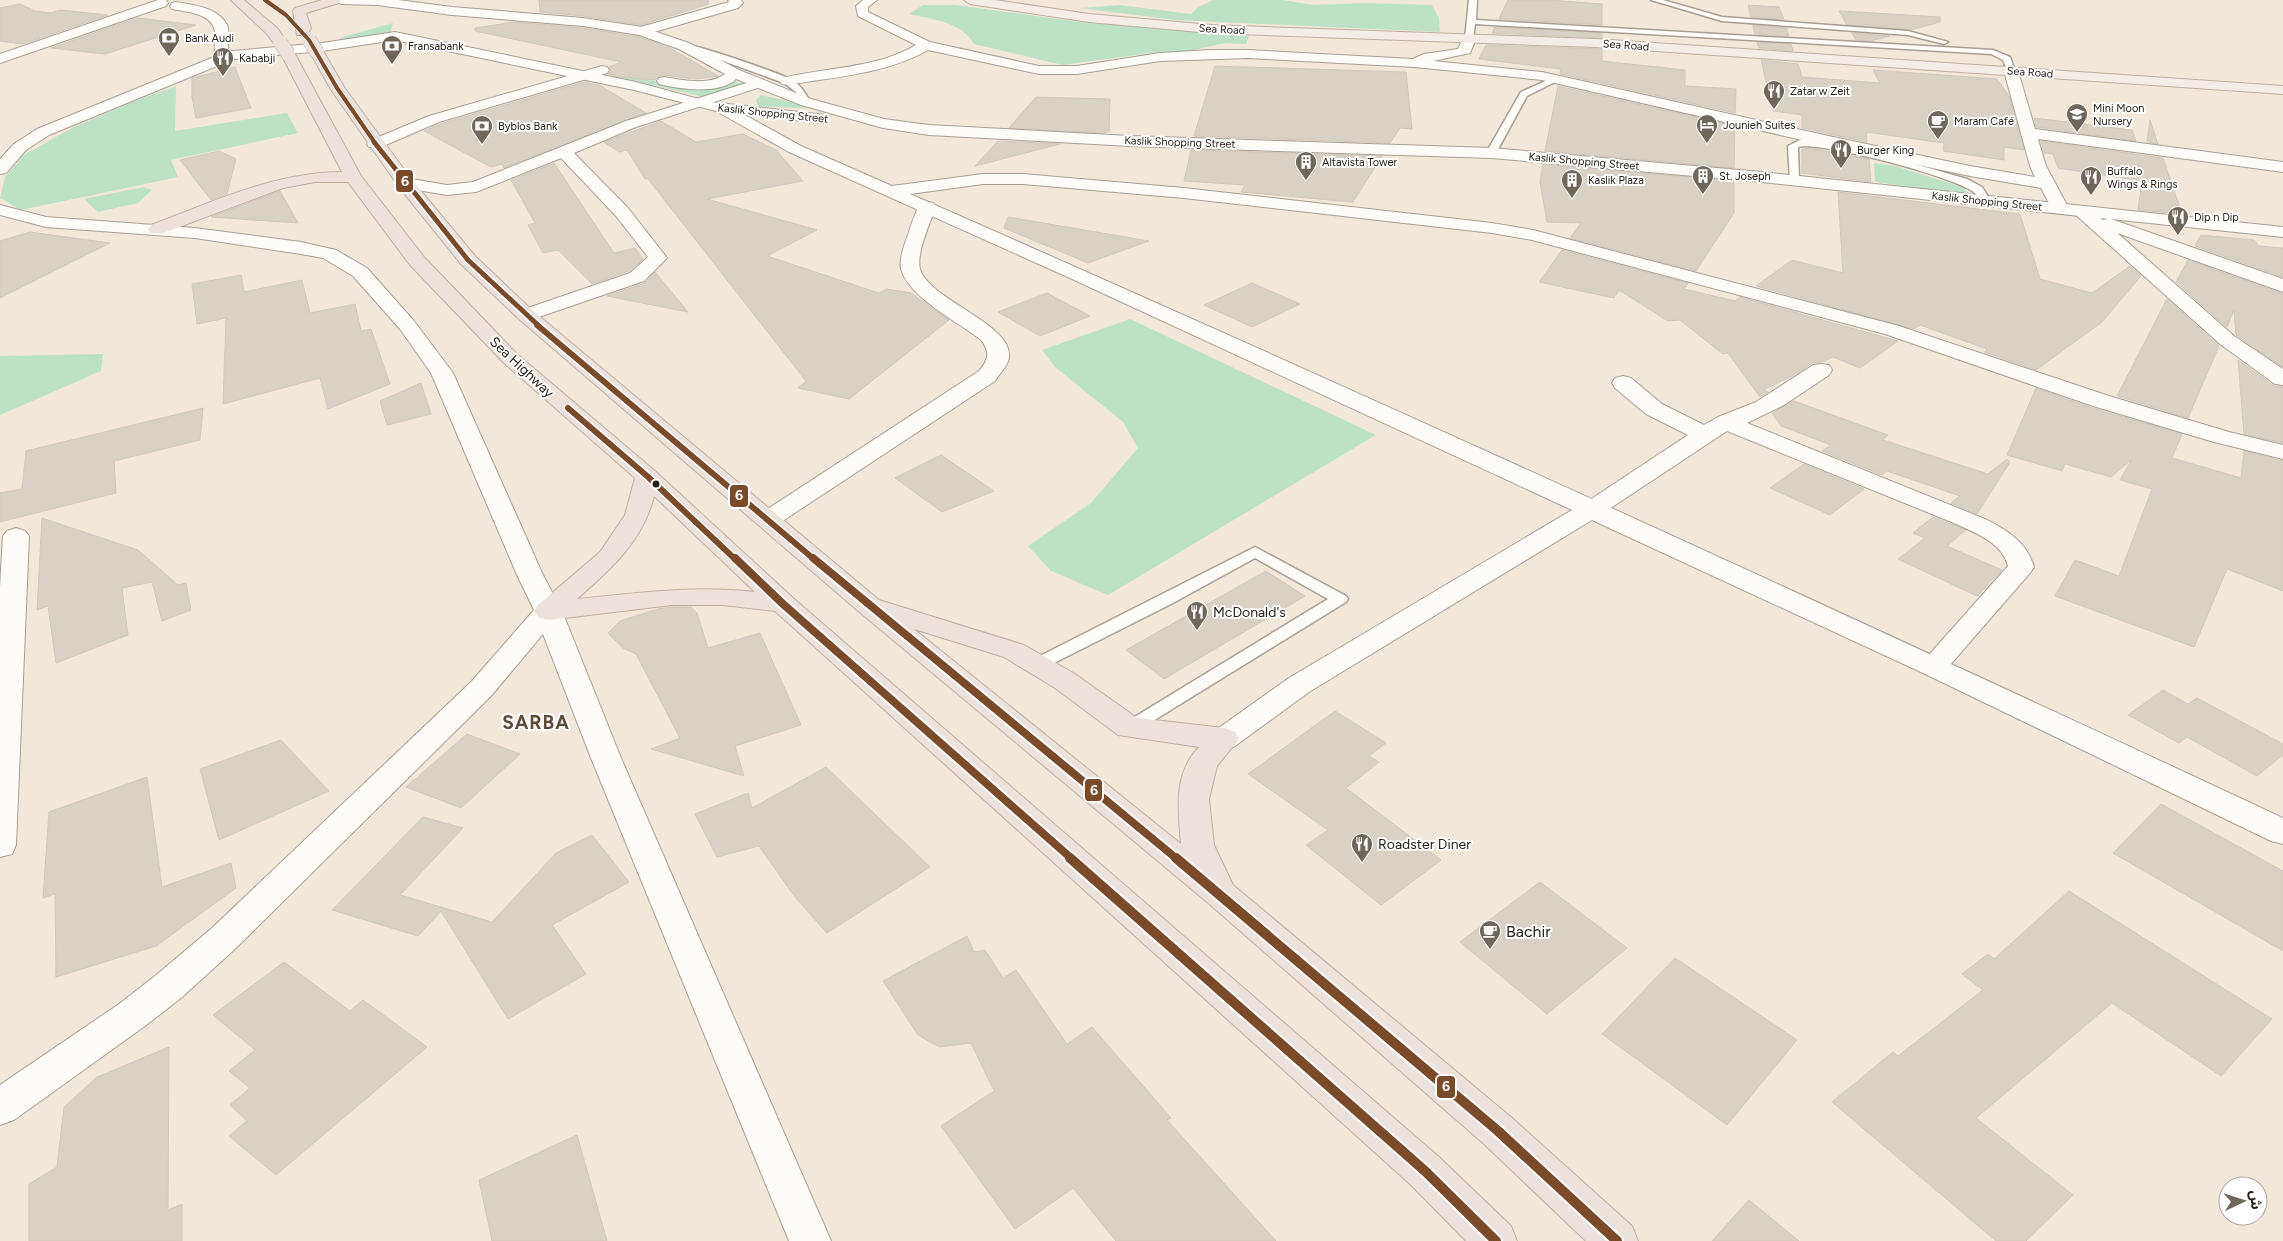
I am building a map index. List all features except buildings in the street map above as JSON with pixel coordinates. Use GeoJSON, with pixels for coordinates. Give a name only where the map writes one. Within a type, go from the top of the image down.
{"type":"FeatureCollection","features":[{"type":"Feature","properties":{"kind":"highway","name":"Sea Highway"},"geometry":{"type":"LineString","coordinates":[[237,0],[266,25],[299,44],[337,88],[375,144],[468,260],[526,315],[867,604],[1219,894],[1498,1131],[1618,1241]]}},
{"type":"Feature","properties":{"kind":"highway","name":"Sea Highway"},"geometry":{"type":"LineString","coordinates":[[265,0],[286,16],[353,178],[417,261],[512,360],[648,476],[783,604],[1418,1164],[1496,1241]]}},
{"type":"Feature","properties":{"kind":"highway"},"geometry":{"type":"LineString","coordinates":[[299,44],[304,28],[300,11],[336,0]]}},
{"type":"Feature","properties":{"kind":"highway"},"geometry":{"type":"LineString","coordinates":[[157,229],[280,184],[315,177],[353,178]]}},
{"type":"Feature","properties":{"kind":"highway"},"geometry":{"type":"LineString","coordinates":[[548,611],[609,557],[637,515],[648,476]]}},
{"type":"Feature","properties":{"kind":"highway"},"geometry":{"type":"LineString","coordinates":[[548,611],[672,597],[723,597],[783,604]]}},
{"type":"Feature","properties":{"kind":"highway"},"geometry":{"type":"LineString","coordinates":[[867,604],[1014,650],[1065,681],[1129,728],[1224,738]]}},
{"type":"Feature","properties":{"kind":"highway"},"geometry":{"type":"LineString","coordinates":[[1219,894],[1198,845],[1193,798],[1203,762],[1224,738]]}},
{"type":"Feature","properties":{"kind":"main road","name":"Sea Road"},"geometry":{"type":"LineString","coordinates":[[970,0],[1089,18],[1169,26],[1605,44],[2283,90]]}},
{"type":"Feature","properties":{"kind":"street"},"geometry":{"type":"LineString","coordinates":[[0,59],[169,3],[195,4],[203,0],[228,21],[235,42],[241,52],[255,52],[291,46],[379,18]]}},
{"type":"Feature","properties":{"kind":"street"},"geometry":{"type":"LineString","coordinates":[[336,0],[379,18],[400,24],[602,70],[689,85],[712,83],[726,79],[734,73]]}},
{"type":"Feature","properties":{"kind":"street"},"geometry":{"type":"LineString","coordinates":[[341,0],[377,1],[474,13],[574,21],[642,31],[734,5],[737,3],[734,0]]}},
{"type":"Feature","properties":{"kind":"street"},"geometry":{"type":"LineString","coordinates":[[871,0],[862,6],[862,13],[926,45],[1018,66],[1047,70],[1077,70],[1160,57],[1248,54],[1415,63],[1519,73],[1970,171],[2047,184]]}},
{"type":"Feature","properties":{"kind":"street"},"geometry":{"type":"LineString","coordinates":[[169,3],[205,13],[219,22],[222,30],[222,52],[232,56]]}},
{"type":"Feature","properties":{"kind":"street"},"geometry":{"type":"LineString","coordinates":[[0,143],[43,132],[232,56],[322,47],[430,17],[474,13]]}},
{"type":"Feature","properties":{"kind":"street","name":"Kaslik Shopping Street"},"geometry":{"type":"LineString","coordinates":[[400,24],[584,75],[636,86],[694,103],[732,109],[883,123],[972,134],[1491,153],[1794,180],[2283,232]]}},
{"type":"Feature","properties":{"kind":"street","name":"Kaslik Shopping Street"},"geometry":{"type":"LineString","coordinates":[[642,31],[684,46],[734,73],[759,83],[787,87],[806,102],[883,123]]}},
{"type":"Feature","properties":{"kind":"street"},"geometry":{"type":"LineString","coordinates":[[1415,63],[1424,58],[1462,52],[1465,50],[1469,39]]}},
{"type":"Feature","properties":{"kind":"street"},"geometry":{"type":"LineString","coordinates":[[926,45],[904,58],[880,65],[768,92],[752,94],[732,109],[795,149],[892,191],[1934,666],[2283,832]]}},
{"type":"Feature","properties":{"kind":"street"},"geometry":{"type":"LineString","coordinates":[[375,144],[434,118],[602,70]]}},
{"type":"Feature","properties":{"kind":"street"},"geometry":{"type":"LineString","coordinates":[[2011,71],[2038,166],[2060,209]]}},
{"type":"Feature","properties":{"kind":"street"},"geometry":{"type":"LineString","coordinates":[[405,182],[447,190],[476,187],[631,124],[759,83]]}},
{"type":"Feature","properties":{"kind":"street"},"geometry":{"type":"LineString","coordinates":[[0,169],[20,147],[43,132]]}},
{"type":"Feature","properties":{"kind":"street"},"geometry":{"type":"LineString","coordinates":[[2029,132],[2283,167]]}},
{"type":"Feature","properties":{"kind":"street"},"geometry":{"type":"LineString","coordinates":[[526,315],[637,277],[658,258],[622,212],[564,152]]}},
{"type":"Feature","properties":{"kind":"street"},"geometry":{"type":"LineString","coordinates":[[892,191],[983,179],[1023,179],[1184,193],[1492,228],[1533,235],[1883,327],[2101,401],[2222,437],[2283,452]]}},
{"type":"Feature","properties":{"kind":"street"},"geometry":{"type":"LineString","coordinates":[[769,519],[987,376],[996,365],[999,356],[998,346],[984,332],[938,301],[913,274],[911,268],[912,255],[927,207]]}},
{"type":"Feature","properties":{"kind":"street"},"geometry":{"type":"LineString","coordinates":[[0,210],[46,222],[157,229],[313,250],[329,254],[360,272],[407,326],[442,373],[530,575],[548,611],[606,758],[810,1241]]}},
{"type":"Feature","properties":{"kind":"street"},"geometry":{"type":"LineString","coordinates":[[2083,212],[2135,235],[2283,286]]}},
{"type":"Feature","properties":{"kind":"street"},"geometry":{"type":"LineString","coordinates":[[2083,212],[2227,340],[2283,379]]}},
{"type":"Feature","properties":{"kind":"street"},"geometry":{"type":"LineString","coordinates":[[1224,738],[1299,685],[1591,510],[1704,434],[1726,422],[1749,416],[1770,406],[1821,370]]}},
{"type":"Feature","properties":{"kind":"street"},"geometry":{"type":"LineString","coordinates":[[1623,384],[1654,409],[1704,434]]}},
{"type":"Feature","properties":{"kind":"street"},"geometry":{"type":"LineString","coordinates":[[1726,422],[1958,516],[1996,536],[2019,555],[2021,567],[1934,666]]}},
{"type":"Feature","properties":{"kind":"street"},"geometry":{"type":"LineString","coordinates":[[0,845],[16,536]]}},
{"type":"Feature","properties":{"kind":"street"},"geometry":{"type":"LineString","coordinates":[[0,1107],[132,1015],[168,987],[224,938],[481,689],[548,611]]}},
{"type":"Feature","properties":{"kind":"lane"},"geometry":{"type":"LineString","coordinates":[[1469,39],[1474,0]]}},
{"type":"Feature","properties":{"kind":"lane"},"geometry":{"type":"LineString","coordinates":[[1655,0],[1722,19],[1908,33],[1965,50]]}},
{"type":"Feature","properties":{"kind":"lane"},"geometry":{"type":"LineString","coordinates":[[1650,32],[1722,19]]}},
{"type":"Feature","properties":{"kind":"lane"},"geometry":{"type":"LineString","coordinates":[[1472,22],[1988,52],[2002,56],[2009,61],[2011,71]]}},
{"type":"Feature","properties":{"kind":"lane"},"geometry":{"type":"LineString","coordinates":[[684,46],[709,52],[787,87]]}},
{"type":"Feature","properties":{"kind":"lane"},"geometry":{"type":"LineString","coordinates":[[1491,153],[1524,94],[1555,80]]}},
{"type":"Feature","properties":{"kind":"lane"},"geometry":{"type":"LineString","coordinates":[[1794,180],[1793,146],[1800,143],[1812,143],[1880,157],[1963,181],[1981,192],[1982,196],[1978,200]]}},
{"type":"Feature","properties":{"kind":"lane"},"geometry":{"type":"LineString","coordinates":[[1038,664],[1165,601],[1255,552],[1340,599],[1129,728]]}},
{"type":"Feature","properties":{"kind":"green space"},"geometry":{"type":"Polygon","coordinates":[[[1213,0],[1283,0],[1313,5],[1364,3],[1432,5],[1439,18],[1440,32],[1175,20],[1081,8],[1119,5],[1191,14],[1198,7],[1213,0]]]}},
{"type":"Feature","properties":{"kind":"green space"},"geometry":{"type":"Polygon","coordinates":[[[923,5],[956,5],[1080,22],[1249,35],[1246,44],[1224,43],[1190,51],[1158,52],[1063,65],[974,44],[969,37],[954,26],[909,14],[923,5]]]}},
{"type":"Feature","properties":{"kind":"green space"},"geometry":{"type":"Polygon","coordinates":[[[393,23],[390,34],[343,42],[340,38],[393,23]]]}},
{"type":"Feature","properties":{"kind":"green space"},"geometry":{"type":"Polygon","coordinates":[[[619,75],[694,88],[733,81],[747,85],[713,96],[700,96],[613,76],[619,75]]]}},
{"type":"Feature","properties":{"kind":"green space"},"geometry":{"type":"Polygon","coordinates":[[[176,86],[175,131],[287,113],[298,133],[171,160],[178,177],[21,210],[0,198],[5,177],[24,155],[72,128],[127,104],[176,86]]]}},
{"type":"Feature","properties":{"kind":"green space"},"geometry":{"type":"Polygon","coordinates":[[[761,95],[822,109],[758,106],[756,100],[761,95]]]}},
{"type":"Feature","properties":{"kind":"green space"},"geometry":{"type":"Polygon","coordinates":[[[1874,163],[1895,166],[1965,188],[1966,194],[1875,182],[1874,163]]]}},
{"type":"Feature","properties":{"kind":"green space"},"geometry":{"type":"Polygon","coordinates":[[[144,187],[152,190],[138,203],[98,212],[84,199],[144,187]]]}},
{"type":"Feature","properties":{"kind":"green space"},"geometry":{"type":"Polygon","coordinates":[[[1130,319],[1376,435],[1108,595],[1051,571],[1028,546],[1091,503],[1138,448],[1123,422],[1055,367],[1042,350],[1130,319]]]}},
{"type":"Feature","properties":{"kind":"green space"},"geometry":{"type":"Polygon","coordinates":[[[103,354],[101,371],[0,415],[0,356],[103,354]]]}},
{"type":"Feature","properties":{"kind":"transit line","name":"6"},"geometry":{"type":"LineString","coordinates":[[265,0],[286,15],[309,40],[337,88],[375,144],[468,260],[526,315],[867,604],[1219,893],[1498,1131],[1617,1241]]}},
{"type":"Feature","properties":{"kind":"transit line","name":"6"},"geometry":{"type":"LineString","coordinates":[[568,408],[647,476],[783,604],[1425,1171],[1496,1241]]}},
{"type":"Feature","properties":{"kind":"place","name":"Bank Audi"},"geometry":{"type":"Point","coordinates":[169,57]}},
{"type":"Feature","properties":{"kind":"place","name":"Fransabank"},"geometry":{"type":"Point","coordinates":[392,65]}},
{"type":"Feature","properties":{"kind":"place","name":"Kababji"},"geometry":{"type":"Point","coordinates":[223,77]}},
{"type":"Feature","properties":{"kind":"place","name":"Zatar w Zeit"},"geometry":{"type":"Point","coordinates":[1774,110]}},
{"type":"Feature","properties":{"kind":"place","name":"Mini Moon Nursery"},"geometry":{"type":"Point","coordinates":[2077,133]}},
{"type":"Feature","properties":{"kind":"place","name":"Maram Café"},"geometry":{"type":"Point","coordinates":[1938,140]}},
{"type":"Feature","properties":{"kind":"place","name":"Jounieh Suites"},"geometry":{"type":"Point","coordinates":[1707,144]}},
{"type":"Feature","properties":{"kind":"place","name":"Byblos Bank"},"geometry":{"type":"Point","coordinates":[482,145]}},
{"type":"Feature","properties":{"kind":"place","name":"Burger King"},"geometry":{"type":"Point","coordinates":[1841,169]}},
{"type":"Feature","properties":{"kind":"place","name":"Altavista Tower"},"geometry":{"type":"Point","coordinates":[1306,181]}},
{"type":"Feature","properties":{"kind":"place","name":"St. Joseph"},"geometry":{"type":"Point","coordinates":[1703,195]}},
{"type":"Feature","properties":{"kind":"place","name":"Buffalo Wings & Rings"},"geometry":{"type":"Point","coordinates":[2091,196]}},
{"type":"Feature","properties":{"kind":"place","name":"Kaslik Plaza"},"geometry":{"type":"Point","coordinates":[1572,199]}},
{"type":"Feature","properties":{"kind":"place","name":"Dip n Dip"},"geometry":{"type":"Point","coordinates":[2178,236]}},
{"type":"Feature","properties":{"kind":"place","name":"McDonald's"},"geometry":{"type":"Point","coordinates":[1197,631]}},
{"type":"Feature","properties":{"kind":"place","name":"Roadster Diner"},"geometry":{"type":"Point","coordinates":[1362,863]}},
{"type":"Feature","properties":{"kind":"place","name":"Bachir"},"geometry":{"type":"Point","coordinates":[1490,950]}},
{"type":"Feature","properties":{"kind":"district","name":"SARBA"},"geometry":{"type":"Point","coordinates":[536,722]}}]}
